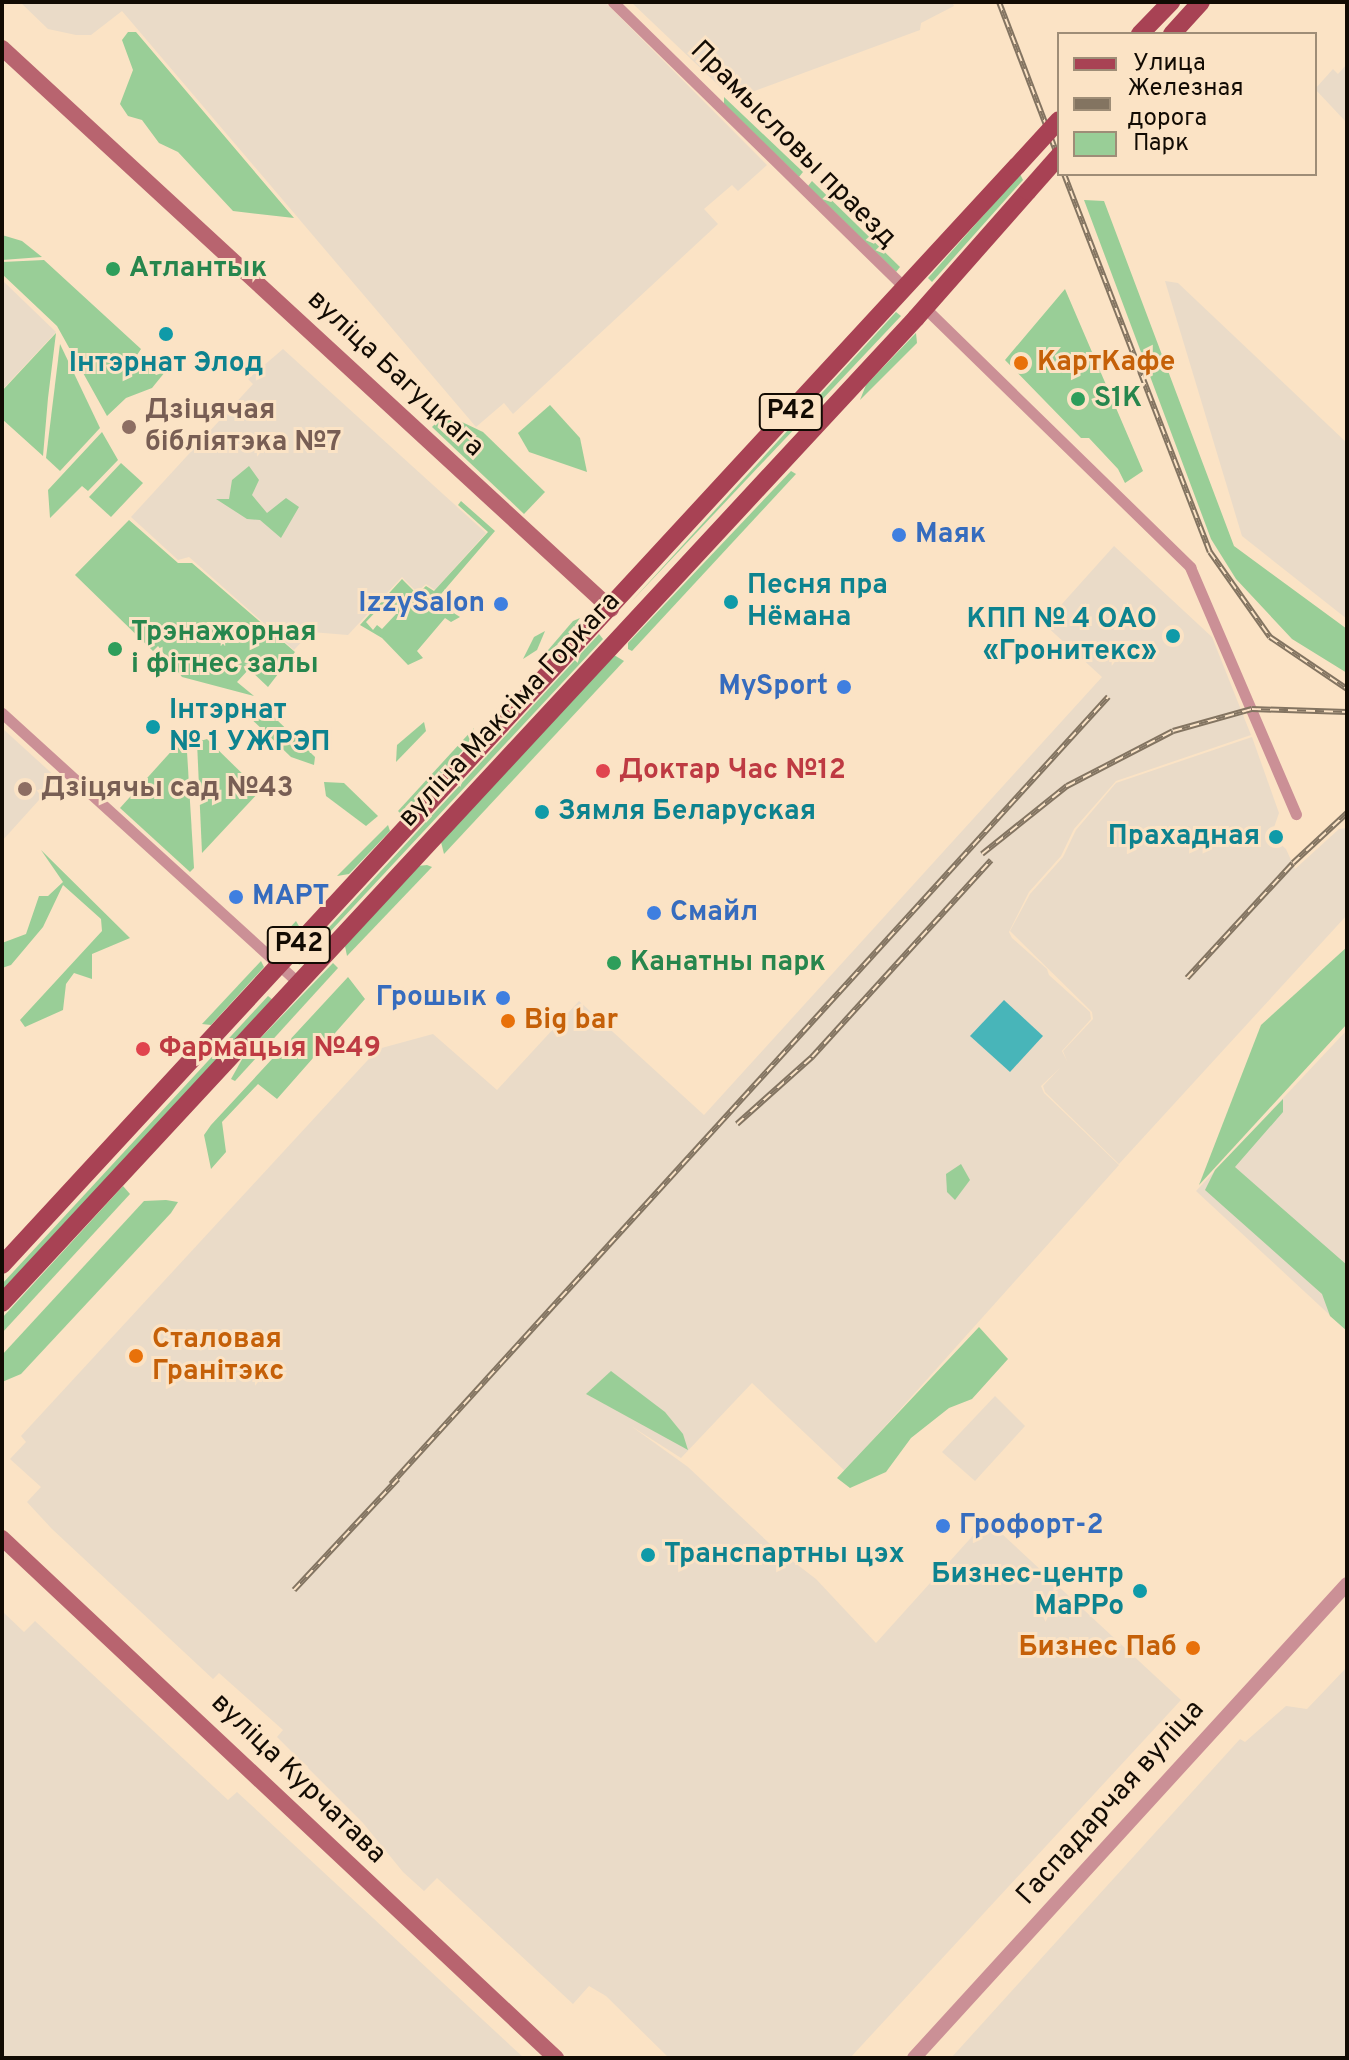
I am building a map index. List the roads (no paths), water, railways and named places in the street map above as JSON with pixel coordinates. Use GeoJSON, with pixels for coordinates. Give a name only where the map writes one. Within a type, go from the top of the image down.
{"type":"FeatureCollection","features":[{"type":"Feature","properties":{"kind":"main road"},"geometry":{"type":"LineString","coordinates":[[1142,32],[1171,2]]}},
{"type":"Feature","properties":{"kind":"main road"},"geometry":{"type":"LineString","coordinates":[[1174,32],[1201,2]]}},
{"type":"Feature","properties":{"kind":"main road","name":"вуліца Багуцкага"},"geometry":{"type":"LineString","coordinates":[[2,48],[611,609]]}},
{"type":"Feature","properties":{"kind":"main road","name":"вуліца Максіма Горкага"},"geometry":{"type":"LineString","coordinates":[[2,1265],[611,609],[1057,122]]}},
{"type":"Feature","properties":{"kind":"main road","name":"вуліца Максіма Горкага"},"geometry":{"type":"LineString","coordinates":[[2,1303],[628,624],[925,308],[1057,158]]}},
{"type":"Feature","properties":{"kind":"main road"},"geometry":{"type":"LineString","coordinates":[[611,609],[628,624]]}},
{"type":"Feature","properties":{"kind":"main road","name":"вуліца Курчатава"},"geometry":{"type":"LineString","coordinates":[[2,1538],[556,2058]]}},
{"type":"Feature","properties":{"kind":"street","name":"Прамысловы праезд"},"geometry":{"type":"LineString","coordinates":[[613,2],[905,288]]}},
{"type":"Feature","properties":{"kind":"street"},"geometry":{"type":"LineString","coordinates":[[925,308],[1190,567],[1296,814]]}},
{"type":"Feature","properties":{"kind":"street"},"geometry":{"type":"LineString","coordinates":[[2,713],[298,982]]}},
{"type":"Feature","properties":{"kind":"street","name":"Гаспадарчая вуліца"},"geometry":{"type":"LineString","coordinates":[[914,2058],[1347,1584]]}},
{"type":"Feature","properties":{"kind":"water"},"geometry":{"type":"Polygon","coordinates":[[[1004,1000],[1043,1036],[1010,1072],[970,1036],[1004,1000]]]}},
{"type":"Feature","properties":{"kind":"railway"},"geometry":{"type":"LineString","coordinates":[[999,2],[1057,154]]}},
{"type":"Feature","properties":{"kind":"railway"},"geometry":{"type":"LineString","coordinates":[[1065,176],[1210,552],[1270,637],[1347,689]]}},
{"type":"Feature","properties":{"kind":"railway"},"geometry":{"type":"LineString","coordinates":[[391,1484],[1108,697]]}},
{"type":"Feature","properties":{"kind":"railway"},"geometry":{"type":"LineString","coordinates":[[982,854],[1067,786],[1173,731],[1252,709],[1347,712]]}},
{"type":"Feature","properties":{"kind":"railway"},"geometry":{"type":"LineString","coordinates":[[1187,978],[1293,863],[1347,813]]}},
{"type":"Feature","properties":{"kind":"railway"},"geometry":{"type":"LineString","coordinates":[[737,1124],[812,1057],[991,860]]}},
{"type":"Feature","properties":{"kind":"railway"},"geometry":{"type":"LineString","coordinates":[[294,1590],[398,1479]]}},
{"type":"Feature","properties":{"kind":"place","name":"Атлантык"},"geometry":{"type":"Point","coordinates":[113,269]}},
{"type":"Feature","properties":{"kind":"place","name":"Інтэрнат Элод"},"geometry":{"type":"Point","coordinates":[166,334]}},
{"type":"Feature","properties":{"kind":"place","name":"КартКафе"},"geometry":{"type":"Point","coordinates":[1021,363]}},
{"type":"Feature","properties":{"kind":"place","name":"S1K"},"geometry":{"type":"Point","coordinates":[1078,399]}},
{"type":"Feature","properties":{"kind":"place","name":"Дзіцячая бібліятэка №7"},"geometry":{"type":"Point","coordinates":[129,427]}},
{"type":"Feature","properties":{"kind":"place","name":"Маяк"},"geometry":{"type":"Point","coordinates":[899,535]}},
{"type":"Feature","properties":{"kind":"place","name":"Песня пра Нёмана"},"geometry":{"type":"Point","coordinates":[731,602]}},
{"type":"Feature","properties":{"kind":"place","name":"IzzySalon"},"geometry":{"type":"Point","coordinates":[501,604]}},
{"type":"Feature","properties":{"kind":"place","name":"КПП № 4 ОАО «Гронитекс»"},"geometry":{"type":"Point","coordinates":[1173,636]}},
{"type":"Feature","properties":{"kind":"place","name":"Трэнажорная і фітнес залы"},"geometry":{"type":"Point","coordinates":[115,649]}},
{"type":"Feature","properties":{"kind":"place","name":"MySport"},"geometry":{"type":"Point","coordinates":[844,687]}},
{"type":"Feature","properties":{"kind":"place","name":"Інтэрнат № 1 УЖРЭП"},"geometry":{"type":"Point","coordinates":[153,727]}},
{"type":"Feature","properties":{"kind":"place","name":"Доктар Час №12"},"geometry":{"type":"Point","coordinates":[603,771]}},
{"type":"Feature","properties":{"kind":"place","name":"Дзіцячы сад №43"},"geometry":{"type":"Point","coordinates":[25,789]}},
{"type":"Feature","properties":{"kind":"place","name":"Зямля Беларуская"},"geometry":{"type":"Point","coordinates":[542,812]}},
{"type":"Feature","properties":{"kind":"place","name":"Прахадная"},"geometry":{"type":"Point","coordinates":[1276,837]}},
{"type":"Feature","properties":{"kind":"place","name":"МАРТ"},"geometry":{"type":"Point","coordinates":[236,897]}},
{"type":"Feature","properties":{"kind":"place","name":"Смайл"},"geometry":{"type":"Point","coordinates":[654,913]}},
{"type":"Feature","properties":{"kind":"place","name":"Канатны парк"},"geometry":{"type":"Point","coordinates":[614,963]}},
{"type":"Feature","properties":{"kind":"place","name":"Грошык"},"geometry":{"type":"Point","coordinates":[503,998]}},
{"type":"Feature","properties":{"kind":"place","name":"Big bar"},"geometry":{"type":"Point","coordinates":[508,1021]}},
{"type":"Feature","properties":{"kind":"place","name":"Фармацыя №49"},"geometry":{"type":"Point","coordinates":[143,1049]}},
{"type":"Feature","properties":{"kind":"place","name":"Сталовая Гранітэкс"},"geometry":{"type":"Point","coordinates":[136,1356]}},
{"type":"Feature","properties":{"kind":"place","name":"Грофорт-2"},"geometry":{"type":"Point","coordinates":[943,1526]}},
{"type":"Feature","properties":{"kind":"place","name":"Транспартны цэх"},"geometry":{"type":"Point","coordinates":[648,1555]}},
{"type":"Feature","properties":{"kind":"place","name":"Бизнес-центр МаРРо"},"geometry":{"type":"Point","coordinates":[1140,1591]}},
{"type":"Feature","properties":{"kind":"place","name":"Бизнес Паб"},"geometry":{"type":"Point","coordinates":[1193,1648]}}]}
